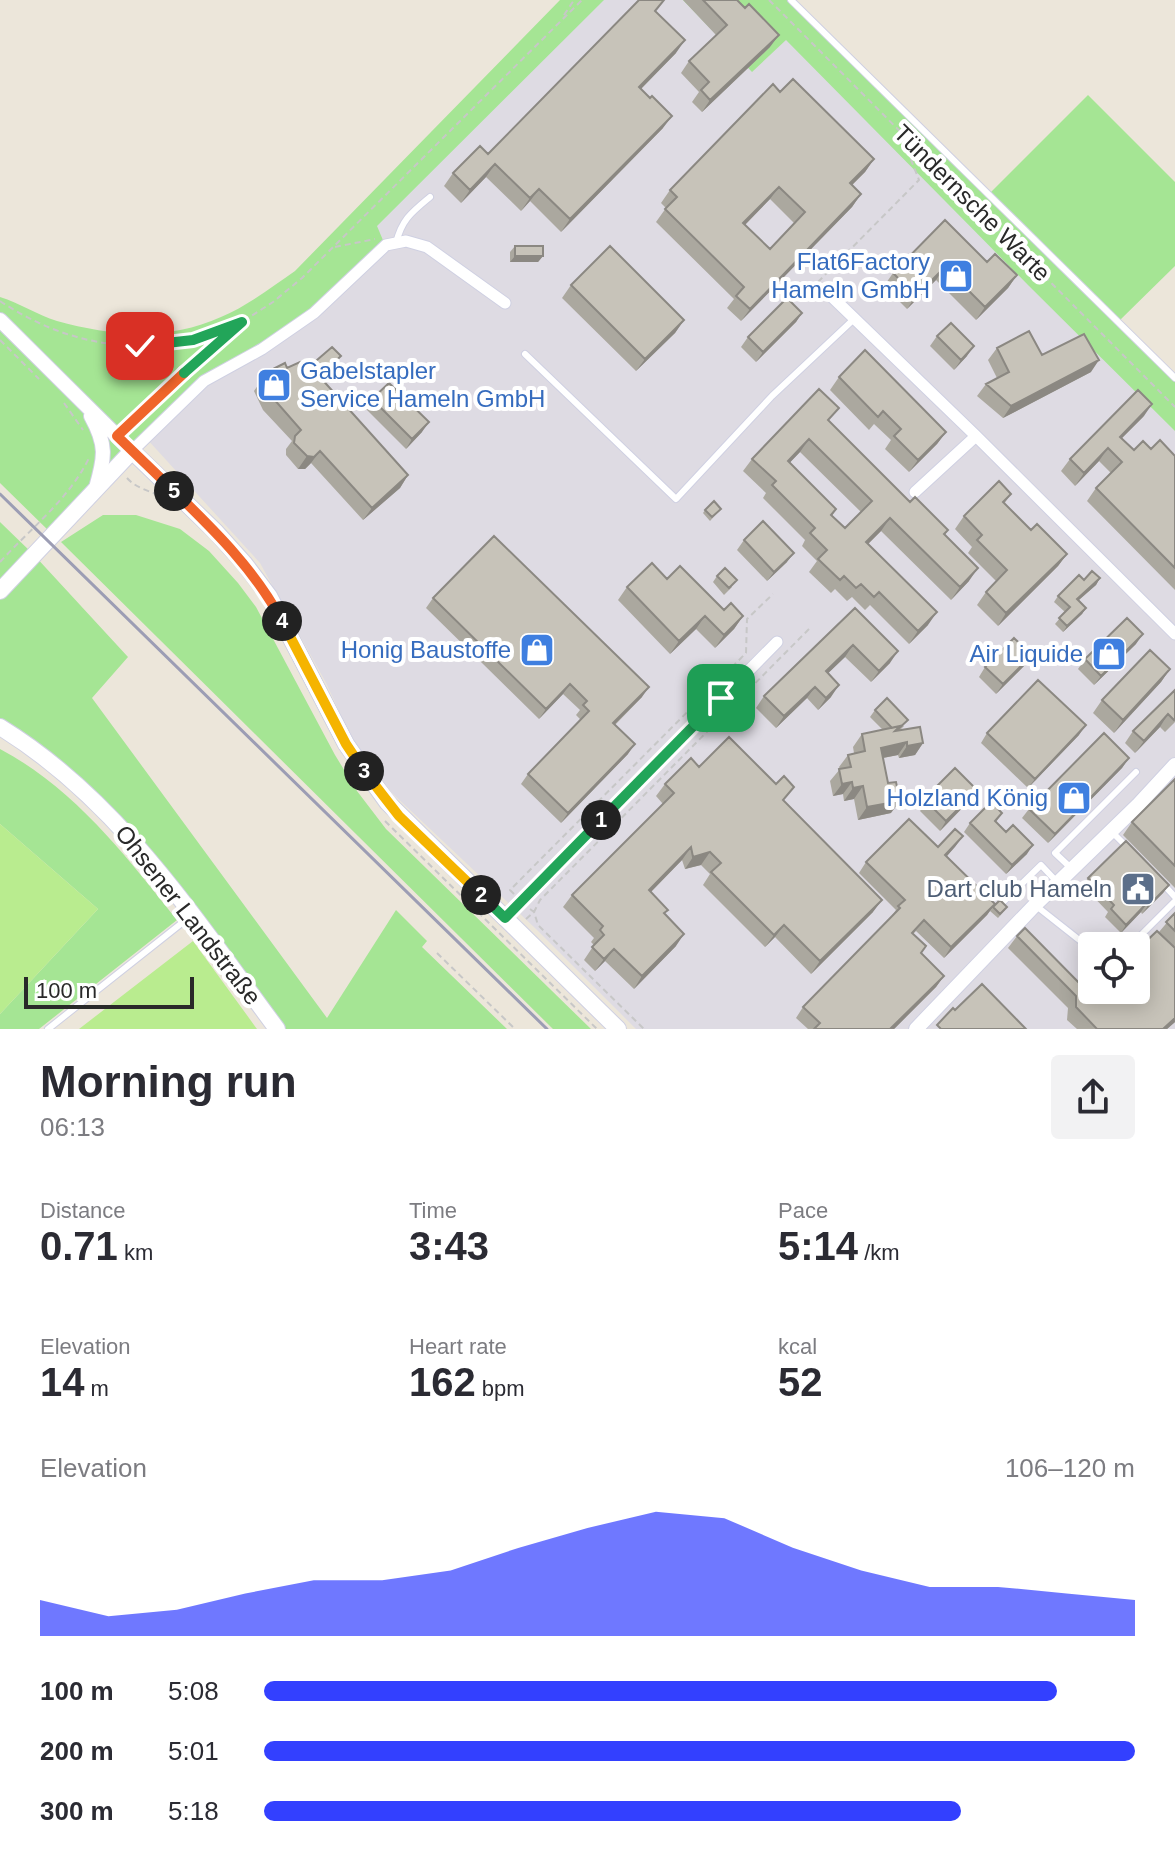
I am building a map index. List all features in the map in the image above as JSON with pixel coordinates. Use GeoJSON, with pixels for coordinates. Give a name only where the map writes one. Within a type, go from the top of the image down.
{"type":"FeatureCollection","features":[{"type":"Feature","properties":{"kind":"main road"},"geometry":{"type":"LineString","coordinates":[[0,591],[132,451],[216,532],[269,596],[346,744],[387,802],[618,1029]]}},
{"type":"Feature","properties":{"kind":"main road","name":"Ohsener Landstraße"},"geometry":{"type":"LineString","coordinates":[[0,727],[24,741],[98,803],[150,860],[277,1029]]}},
{"type":"Feature","properties":{"kind":"street"},"geometry":{"type":"LineString","coordinates":[[0,320],[132,451],[204,381],[262,349],[314,313],[386,245],[406,241],[427,247],[505,303]]}},
{"type":"Feature","properties":{"kind":"street"},"geometry":{"type":"LineString","coordinates":[[828,293],[1175,634]]}},
{"type":"Feature","properties":{"kind":"street"},"geometry":{"type":"LineString","coordinates":[[82,402],[97,426],[104,448],[96,488]]}},
{"type":"Feature","properties":{"kind":"street"},"geometry":{"type":"LineString","coordinates":[[915,492],[976,436]]}},
{"type":"Feature","properties":{"kind":"street"},"geometry":{"type":"LineString","coordinates":[[505,918],[777,642]]}},
{"type":"Feature","properties":{"kind":"street"},"geometry":{"type":"LineString","coordinates":[[916,1029],[1175,765]]}},
{"type":"Feature","properties":{"kind":"lane","name":"Tündernsche Warte"},"geometry":{"type":"LineString","coordinates":[[791,0],[1175,378]]}},
{"type":"Feature","properties":{"kind":"lane"},"geometry":{"type":"LineString","coordinates":[[396,243],[400,227],[410,213],[430,197]]}},
{"type":"Feature","properties":{"kind":"lane"},"geometry":{"type":"LineString","coordinates":[[525,354],[676,499],[772,396],[854,319]]}},
{"type":"Feature","properties":{"kind":"lane"},"geometry":{"type":"LineString","coordinates":[[1072,869],[1055,853],[1136,772]]}},
{"type":"Feature","properties":{"kind":"lane"},"geometry":{"type":"LineString","coordinates":[[1111,831],[1131,851]]}},
{"type":"Feature","properties":{"kind":"lane"},"geometry":{"type":"LineString","coordinates":[[1003,902],[1041,865],[1058,883]]}},
{"type":"Feature","properties":{"kind":"lane"},"geometry":{"type":"LineString","coordinates":[[1153,874],[1175,899],[1145,931],[1155,940]]}},
{"type":"Feature","properties":{"kind":"lane"},"geometry":{"type":"LineString","coordinates":[[1035,905],[1078,939]]}},
{"type":"Feature","properties":{"kind":"lane"},"geometry":{"type":"LineString","coordinates":[[48,1029],[192,915]]}},
{"type":"Feature","properties":{"kind":"path"},"geometry":{"type":"LineString","coordinates":[[560,20],[574,0]]}},
{"type":"Feature","properties":{"kind":"path"},"geometry":{"type":"LineString","coordinates":[[117,436],[199,358],[242,322],[293,286],[582,0]]}},
{"type":"Feature","properties":{"kind":"path","name":"Tündernsche Warte"},"geometry":{"type":"LineString","coordinates":[[769,0],[1175,407]]}},
{"type":"Feature","properties":{"kind":"path"},"geometry":{"type":"LineString","coordinates":[[818,282],[919,180],[900,131]]}},
{"type":"Feature","properties":{"kind":"path"},"geometry":{"type":"LineString","coordinates":[[333,247],[376,238]]}},
{"type":"Feature","properties":{"kind":"path"},"geometry":{"type":"LineString","coordinates":[[0,301],[20,315],[61,333],[114,345],[140,346],[193,340],[242,322]]}},
{"type":"Feature","properties":{"kind":"path"},"geometry":{"type":"LineString","coordinates":[[0,340],[43,382]]}},
{"type":"Feature","properties":{"kind":"path"},"geometry":{"type":"LineString","coordinates":[[64,403],[82,429]]}},
{"type":"Feature","properties":{"kind":"path"},"geometry":{"type":"LineString","coordinates":[[0,562],[62,498],[76,481],[91,453]]}},
{"type":"Feature","properties":{"kind":"path"},"geometry":{"type":"LineString","coordinates":[[118,467],[131,482],[156,494]]}},
{"type":"Feature","properties":{"kind":"path"},"geometry":{"type":"LineString","coordinates":[[644,1029],[538,925],[534,912],[510,890],[746,653],[747,619],[773,594]]}},
{"type":"Feature","properties":{"kind":"path"},"geometry":{"type":"LineString","coordinates":[[534,912],[540,900],[809,629]]}},
{"type":"Feature","properties":{"kind":"path"},"geometry":{"type":"LineString","coordinates":[[386,822],[597,1029]]}},
{"type":"Feature","properties":{"kind":"path"},"geometry":{"type":"LineString","coordinates":[[437,953],[515,1029]]}},
{"type":"Feature","properties":{"kind":"shaded area"},"geometry":{"type":"Polygon","coordinates":[[[582,0],[776,0],[1175,387],[1175,1029],[636,1029],[392,793],[353,741],[326,683],[260,563],[136,427],[582,0]]]}},
{"type":"Feature","properties":{"kind":"green space"},"geometry":{"type":"Polygon","coordinates":[[[560,0],[604,0],[377,226],[385,245],[313,313],[203,381],[52,534],[0,483],[0,297],[57,321],[119,333],[181,330],[231,313],[295,271],[560,0]]]}},
{"type":"Feature","properties":{"kind":"green space"},"geometry":{"type":"Polygon","coordinates":[[[683,0],[790,0],[1175,379],[1175,431],[786,40],[752,72],[683,0]]]}},
{"type":"Feature","properties":{"kind":"green space"},"geometry":{"type":"Polygon","coordinates":[[[1088,95],[1175,182],[1175,266],[1119,321],[991,192],[1088,95]]]}},
{"type":"Feature","properties":{"kind":"green space"},"geometry":{"type":"Polygon","coordinates":[[[103,515],[136,515],[180,529],[209,551],[256,607],[335,755],[386,829],[591,1029],[553,1029],[61,542],[103,515]]]}},
{"type":"Feature","properties":{"kind":"green space"},"geometry":{"type":"Polygon","coordinates":[[[0,522],[33,554],[0,590],[0,522]]]}},
{"type":"Feature","properties":{"kind":"green space"},"geometry":{"type":"Polygon","coordinates":[[[34,555],[128,657],[92,698],[327,1018],[396,910],[427,941],[422,947],[507,1029],[277,1029],[150,859],[0,726],[0,592],[34,555]]]}},
{"type":"Feature","properties":{"kind":"green space"},"geometry":{"type":"Polygon","coordinates":[[[0,749],[52,783],[75,803],[118,848],[177,920],[39,1029],[0,1029],[0,1014],[98,909],[0,824],[0,749]]]}},
{"type":"Feature","properties":{"kind":"green space"},"geometry":{"type":"Polygon","coordinates":[[[0,824],[98,909],[0,1014],[0,824]]]}},
{"type":"Feature","properties":{"kind":"green space"},"geometry":{"type":"Polygon","coordinates":[[[193,941],[257,1029],[79,1029],[193,941]]]}},
{"type":"Feature","properties":{"kind":"building"},"geometry":{"type":"Polygon","coordinates":[[[639,0],[664,0],[655,11],[685,40],[639,87],[672,116],[570,219],[539,189],[530,198],[495,164],[470,190],[453,173],[480,146],[488,154],[639,0]]]}},
{"type":"Feature","properties":{"kind":"building"},"geometry":{"type":"Polygon","coordinates":[[[703,0],[737,0],[745,8],[749,4],[779,35],[710,100],[701,90],[709,82],[689,61],[727,25],[703,0]]]}},
{"type":"Feature","properties":{"kind":"building"},"geometry":{"type":"Polygon","coordinates":[[[793,79],[874,159],[850,183],[861,194],[750,309],[736,296],[744,287],[665,209],[677,197],[670,190],[773,84],[780,92],[793,79]],[[779,187],[743,223],[770,249],[805,212],[779,187]]]}},
{"type":"Feature","properties":{"kind":"building"},"geometry":{"type":"Polygon","coordinates":[[[945,220],[987,262],[995,254],[1017,275],[985,307],[945,267],[916,296],[893,273],[945,220]]]}},
{"type":"Feature","properties":{"kind":"building"},"geometry":{"type":"Polygon","coordinates":[[[515,246],[543,246],[543,256],[515,256],[515,246]]]}},
{"type":"Feature","properties":{"kind":"building"},"geometry":{"type":"Polygon","coordinates":[[[610,246],[684,320],[645,359],[571,285],[610,246]]]}},
{"type":"Feature","properties":{"kind":"building"},"geometry":{"type":"Polygon","coordinates":[[[787,298],[802,313],[763,352],[748,337],[787,298]]]}},
{"type":"Feature","properties":{"kind":"building"},"geometry":{"type":"Polygon","coordinates":[[[951,323],[974,346],[961,360],[937,336],[951,323]]]}},
{"type":"Feature","properties":{"kind":"building"},"geometry":{"type":"Polygon","coordinates":[[[1029,331],[1042,355],[1084,334],[1099,360],[1011,406],[986,384],[1009,372],[997,348],[1029,331]]]}},
{"type":"Feature","properties":{"kind":"building"},"geometry":{"type":"Polygon","coordinates":[[[332,347],[341,356],[319,376],[408,475],[372,508],[320,451],[314,457],[307,456],[294,443],[295,436],[301,430],[272,397],[263,378],[275,373],[273,369],[285,363],[287,368],[300,362],[303,369],[310,366],[332,347]]]}},
{"type":"Feature","properties":{"kind":"building"},"geometry":{"type":"Polygon","coordinates":[[[865,350],[946,432],[918,460],[894,436],[901,429],[883,411],[878,417],[839,377],[865,350]]]}},
{"type":"Feature","properties":{"kind":"building"},"geometry":{"type":"Polygon","coordinates":[[[389,383],[429,422],[412,439],[372,399],[389,383]]]}},
{"type":"Feature","properties":{"kind":"building"},"geometry":{"type":"Polygon","coordinates":[[[819,389],[839,408],[828,420],[910,502],[915,497],[948,530],[944,534],[978,568],[960,587],[890,518],[866,542],[937,612],[918,631],[879,592],[874,597],[861,584],[856,588],[844,576],[840,580],[818,559],[827,550],[810,533],[815,528],[772,485],[776,481],[752,459],[819,389]],[[809,439],[788,461],[836,509],[831,515],[845,528],[872,501],[809,439]]]}},
{"type":"Feature","properties":{"kind":"building"},"geometry":{"type":"Polygon","coordinates":[[[1138,390],[1152,404],[1120,437],[1134,450],[1143,441],[1151,449],[1160,440],[1175,456],[1175,568],[1096,488],[1122,462],[1108,448],[1084,473],[1070,459],[1138,390]]]}},
{"type":"Feature","properties":{"kind":"building"},"geometry":{"type":"Polygon","coordinates":[[[999,481],[1011,494],[1003,502],[1031,530],[1037,524],[1067,554],[1006,613],[986,592],[1007,570],[977,540],[982,535],[964,516],[999,481]]]}},
{"type":"Feature","properties":{"kind":"building"},"geometry":{"type":"Polygon","coordinates":[[[714,501],[721,509],[712,517],[705,510],[714,501]]]}},
{"type":"Feature","properties":{"kind":"building"},"geometry":{"type":"Polygon","coordinates":[[[763,521],[794,553],[774,572],[744,540],[763,521]]]}},
{"type":"Feature","properties":{"kind":"building"},"geometry":{"type":"Polygon","coordinates":[[[494,536],[649,687],[613,723],[635,744],[568,813],[528,774],[589,711],[583,705],[587,701],[570,684],[546,709],[433,598],[494,536]]]}},
{"type":"Feature","properties":{"kind":"building"},"geometry":{"type":"Polygon","coordinates":[[[652,563],[667,579],[680,566],[724,610],[731,603],[743,616],[724,635],[705,616],[679,641],[627,587],[652,563]]]}},
{"type":"Feature","properties":{"kind":"building"},"geometry":{"type":"Polygon","coordinates":[[[725,568],[737,580],[729,588],[717,576],[725,568]]]}},
{"type":"Feature","properties":{"kind":"building"},"geometry":{"type":"Polygon","coordinates":[[[1092,571],[1100,578],[1077,599],[1086,608],[1067,626],[1059,618],[1070,607],[1058,596],[1079,575],[1084,580],[1092,571]]]}},
{"type":"Feature","properties":{"kind":"building"},"geometry":{"type":"Polygon","coordinates":[[[855,608],[898,651],[879,671],[853,645],[826,671],[839,685],[826,698],[815,687],[784,716],[764,696],[855,608]]]}},
{"type":"Feature","properties":{"kind":"building"},"geometry":{"type":"Polygon","coordinates":[[[1127,618],[1143,634],[1101,676],[1085,659],[1127,618]]]}},
{"type":"Feature","properties":{"kind":"building"},"geometry":{"type":"Polygon","coordinates":[[[1014,638],[1032,655],[1003,684],[985,667],[1014,638]]]}},
{"type":"Feature","properties":{"kind":"building"},"geometry":{"type":"Polygon","coordinates":[[[1150,650],[1170,669],[1123,720],[1102,700],[1150,650]]]}},
{"type":"Feature","properties":{"kind":"building"},"geometry":{"type":"Polygon","coordinates":[[[1038,680],[1086,725],[1035,779],[987,733],[1038,680]]]}},
{"type":"Feature","properties":{"kind":"building"},"geometry":{"type":"Polygon","coordinates":[[[1175,690],[1175,719],[1168,714],[1144,741],[1133,731],[1175,690]]]}},
{"type":"Feature","properties":{"kind":"building"},"geometry":{"type":"Polygon","coordinates":[[[887,698],[908,720],[897,730],[900,726],[892,728],[875,710],[887,698]]]}},
{"type":"Feature","properties":{"kind":"building"},"geometry":{"type":"Polygon","coordinates":[[[900,726],[895,731],[920,727],[923,743],[907,746],[907,742],[881,748],[888,783],[896,782],[900,801],[867,807],[863,786],[853,788],[852,782],[842,784],[839,769],[851,767],[848,755],[865,751],[862,734],[900,726]]]}},
{"type":"Feature","properties":{"kind":"building"},"geometry":{"type":"Polygon","coordinates":[[[1104,733],[1129,758],[1055,834],[1029,809],[1104,733]]]}},
{"type":"Feature","properties":{"kind":"building"},"geometry":{"type":"Polygon","coordinates":[[[729,737],[776,784],[784,776],[794,787],[783,800],[882,900],[820,961],[784,925],[774,935],[711,872],[721,863],[710,852],[693,857],[691,847],[649,890],[668,910],[664,913],[684,934],[642,976],[614,949],[604,959],[592,947],[604,935],[600,930],[603,926],[572,895],[674,793],[665,784],[691,758],[699,767],[729,737]]]}},
{"type":"Feature","properties":{"kind":"building"},"geometry":{"type":"Polygon","coordinates":[[[955,768],[977,790],[946,821],[927,802],[932,797],[925,798],[955,768]]]}},
{"type":"Feature","properties":{"kind":"building"},"geometry":{"type":"Polygon","coordinates":[[[1175,779],[1175,866],[1132,822],[1175,779]]]}},
{"type":"Feature","properties":{"kind":"building"},"geometry":{"type":"Polygon","coordinates":[[[991,802],[1002,813],[995,821],[1006,832],[1013,825],[1033,845],[1012,865],[970,823],[991,802]]]}},
{"type":"Feature","properties":{"kind":"building"},"geometry":{"type":"Polygon","coordinates":[[[909,819],[938,847],[955,829],[963,836],[945,855],[995,904],[951,947],[924,920],[912,933],[926,946],[921,953],[944,976],[890,1029],[814,1029],[820,1023],[803,1007],[905,900],[866,862],[909,819]]]}},
{"type":"Feature","properties":{"kind":"building"},"geometry":{"type":"Polygon","coordinates":[[[1126,841],[1169,885],[1126,925],[1111,909],[1114,905],[1088,878],[1126,841]]]}},
{"type":"Feature","properties":{"kind":"building"},"geometry":{"type":"Polygon","coordinates":[[[1000,900],[1007,907],[1000,914],[993,907],[1000,900]]]}},
{"type":"Feature","properties":{"kind":"building"},"geometry":{"type":"Polygon","coordinates":[[[1175,913],[1175,931],[1166,922],[1175,913]]]}},
{"type":"Feature","properties":{"kind":"building"},"geometry":{"type":"Polygon","coordinates":[[[1025,928],[1078,982],[1078,1004],[1150,1004],[1150,938],[1157,931],[1175,948],[1175,1018],[1163,1029],[1097,1029],[1076,1007],[1076,996],[1017,936],[1025,928]]]}},
{"type":"Feature","properties":{"kind":"building"},"geometry":{"type":"Polygon","coordinates":[[[982,984],[1026,1029],[941,1029],[937,1025],[982,984]]]}},
{"type":"Feature","properties":{"kind":"railway"},"geometry":{"type":"LineString","coordinates":[[0,494],[547,1029]]}},
{"type":"Feature","properties":{"kind":"place","name":"Flat6Factory Hameln GmbH"},"geometry":{"type":"Point","coordinates":[956,276]}},
{"type":"Feature","properties":{"kind":"place","name":"Gabelstapler Service Hameln GmbH"},"geometry":{"type":"Point","coordinates":[274,385]}},
{"type":"Feature","properties":{"kind":"place","name":"Honig Baustoffe"},"geometry":{"type":"Point","coordinates":[537,650]}},
{"type":"Feature","properties":{"kind":"place","name":"Air Liquide"},"geometry":{"type":"Point","coordinates":[1109,654]}},
{"type":"Feature","properties":{"kind":"place","name":"Holzland König"},"geometry":{"type":"Point","coordinates":[1074,798]}},
{"type":"Feature","properties":{"kind":"place","name":"Dart club Hameln"},"geometry":{"type":"Point","coordinates":[1138,889]}},
{"type":"Feature","properties":{"kind":"route"},"geometry":{"type":"LineString","coordinates":[[140,346],[193,340],[242,322],[117,436],[244,563],[269,596],[346,744],[376,788],[399,816],[505,918],[721,698]]}}]}
